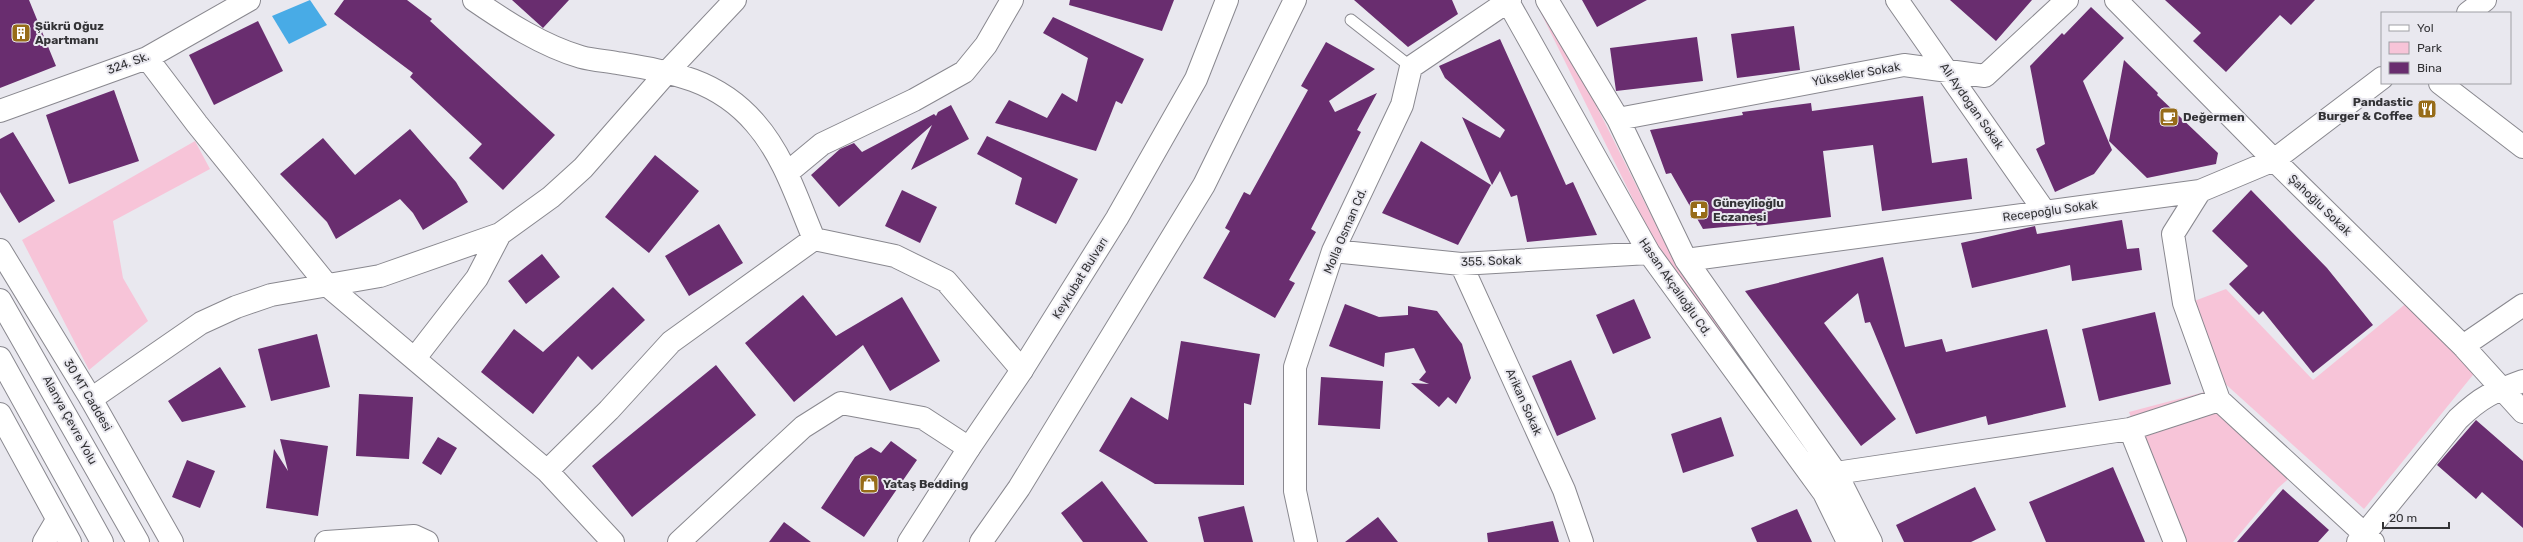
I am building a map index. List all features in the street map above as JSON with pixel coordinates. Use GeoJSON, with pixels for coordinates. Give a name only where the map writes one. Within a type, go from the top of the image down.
{"type":"FeatureCollection","features":[{"type":"Feature","properties":{"kind":"main road","name":"324. Sk."},"geometry":{"type":"LineString","coordinates":[[0,111],[147,58],[249,0]]}},
{"type":"Feature","properties":{"kind":"main road"},"geometry":{"type":"LineString","coordinates":[[474,0],[533,36],[581,57],[668,71],[689,77],[716,90],[738,106],[755,123],[787,174],[814,239]]}},
{"type":"Feature","properties":{"kind":"main road"},"geometry":{"type":"LineString","coordinates":[[91,399],[201,323],[236,306],[271,295],[380,276],[500,234],[546,201],[583,168],[668,71],[735,0]]}},
{"type":"Feature","properties":{"kind":"main road"},"geometry":{"type":"LineString","coordinates":[[787,174],[822,144],[914,100],[964,72],[986,45],[1012,0]]}},
{"type":"Feature","properties":{"kind":"main road","name":"Keykubat Bulvarı"},"geometry":{"type":"LineString","coordinates":[[909,542],[969,448],[1022,370],[1117,218],[1196,79],[1228,0]]}},
{"type":"Feature","properties":{"kind":"main road"},"geometry":{"type":"LineString","coordinates":[[981,542],[1019,488],[1204,184],[1295,0]]}},
{"type":"Feature","properties":{"kind":"main road","name":"Hasan Akçalıoğlu Cd."},"geometry":{"type":"LineString","coordinates":[[1547,0],[1618,119],[1686,260],[1836,473],[1871,542]]}},
{"type":"Feature","properties":{"kind":"main road","name":"Ali Aydogan Sokak"},"geometry":{"type":"LineString","coordinates":[[1897,0],[1947,69],[2045,212]]}},
{"type":"Feature","properties":{"kind":"main road","name":"Yüksekler Sokak"},"geometry":{"type":"LineString","coordinates":[[1618,119],[1904,65],[1947,69],[1985,76],[2067,0]]}},
{"type":"Feature","properties":{"kind":"main road","name":"Şahoğlu Sokak"},"geometry":{"type":"LineString","coordinates":[[2116,0],[2274,160],[2463,346],[2523,412]]}},
{"type":"Feature","properties":{"kind":"main road"},"geometry":{"type":"LineString","coordinates":[[2469,12],[2485,0]]}},
{"type":"Feature","properties":{"kind":"main road"},"geometry":{"type":"LineString","coordinates":[[1411,67],[1508,1]]}},
{"type":"Feature","properties":{"kind":"main road","name":"Hasan Akçalıoğlu Cd."},"geometry":{"type":"LineString","coordinates":[[1508,1],[1649,253],[1824,493],[1848,542]]}},
{"type":"Feature","properties":{"kind":"main road"},"geometry":{"type":"LineString","coordinates":[[147,58],[197,124],[328,285],[547,471],[613,542]]}},
{"type":"Feature","properties":{"kind":"main road","name":"Molla Osman Cd."},"geometry":{"type":"LineString","coordinates":[[1306,542],[1295,491],[1295,367],[1333,251],[1402,105],[1411,67]]}},
{"type":"Feature","properties":{"kind":"main road","name":"Recepoğlu Sokak"},"geometry":{"type":"LineString","coordinates":[[1686,260],[2200,191],[2274,160],[2381,79]]}},
{"type":"Feature","properties":{"kind":"main road"},"geometry":{"type":"LineString","coordinates":[[2441,84],[2523,147]]}},
{"type":"Feature","properties":{"kind":"main road"},"geometry":{"type":"LineString","coordinates":[[2200,191],[2173,234],[2184,303],[2219,400],[2365,539],[2458,418],[2477,400],[2523,381]]}},
{"type":"Feature","properties":{"kind":"main road"},"geometry":{"type":"LineString","coordinates":[[415,358],[477,278],[500,234]]}},
{"type":"Feature","properties":{"kind":"main road"},"geometry":{"type":"LineString","coordinates":[[547,471],[609,410],[672,342],[814,239],[895,256],[946,281],[1022,370]]}},
{"type":"Feature","properties":{"kind":"main road","name":"30 MT Caddesi"},"geometry":{"type":"LineString","coordinates":[[0,250],[91,399],[172,542]]}},
{"type":"Feature","properties":{"kind":"main road","name":"355. Sokak"},"geometry":{"type":"LineString","coordinates":[[1333,251],[1461,264],[1649,253]]}},
{"type":"Feature","properties":{"kind":"main road","name":"Arikan Sokak"},"geometry":{"type":"LineString","coordinates":[[1461,264],[1564,490],[1582,542]]}},
{"type":"Feature","properties":{"kind":"main road","name":"Alanya Çevre Yolu"},"geometry":{"type":"LineString","coordinates":[[0,300],[138,542]]}},
{"type":"Feature","properties":{"kind":"main road"},"geometry":{"type":"LineString","coordinates":[[2463,346],[2523,305]]}},
{"type":"Feature","properties":{"kind":"main road"},"geometry":{"type":"LineString","coordinates":[[0,358],[102,542]]}},
{"type":"Feature","properties":{"kind":"main road"},"geometry":{"type":"LineString","coordinates":[[1836,473],[2130,429],[2219,400]]}},
{"type":"Feature","properties":{"kind":"main road"},"geometry":{"type":"LineString","coordinates":[[679,542],[803,427],[841,403],[923,418],[969,448]]}},
{"type":"Feature","properties":{"kind":"main road"},"geometry":{"type":"LineString","coordinates":[[0,414],[70,542]]}},
{"type":"Feature","properties":{"kind":"main road"},"geometry":{"type":"LineString","coordinates":[[2130,429],[2175,542]]}},
{"type":"Feature","properties":{"kind":"main road"},"geometry":{"type":"LineString","coordinates":[[44,542],[57,520]]}},
{"type":"Feature","properties":{"kind":"main road"},"geometry":{"type":"LineString","coordinates":[[326,542],[414,536],[427,542]]}},
{"type":"Feature","properties":{"kind":"lane"},"geometry":{"type":"LineString","coordinates":[[1351,20],[1411,67]]}},
{"type":"Feature","properties":{"kind":"green space"},"geometry":{"type":"Polygon","coordinates":[[[1545,3],[1667,247],[1828,477],[1862,542],[1658,250],[1538,7],[1545,3]]]}},
{"type":"Feature","properties":{"kind":"green space"},"geometry":{"type":"Polygon","coordinates":[[[195,141],[210,169],[113,221],[123,278],[148,321],[89,370],[22,240],[195,141]]]}},
{"type":"Feature","properties":{"kind":"green space"},"geometry":{"type":"Polygon","coordinates":[[[2226,289],[2313,380],[2409,301],[2477,370],[2364,509],[2221,380],[2189,303],[2226,289]]]}},
{"type":"Feature","properties":{"kind":"green space"},"geometry":{"type":"Polygon","coordinates":[[[2216,389],[2302,467],[2278,488],[2233,542],[2181,542],[2163,506],[2129,412],[2216,389]]]}},
{"type":"Feature","properties":{"kind":"water"},"geometry":{"type":"Polygon","coordinates":[[[310,0],[327,25],[289,44],[272,16],[310,0]]]}},
{"type":"Feature","properties":{"kind":"building","name":"Şükrü Oğuz Apartmanı"},"geometry":{"type":"Polygon","coordinates":[[[0,0],[29,0],[56,66],[0,88],[0,0]]]}},
{"type":"Feature","properties":{"kind":"building"},"geometry":{"type":"Polygon","coordinates":[[[344,0],[407,0],[432,19],[430,21],[555,135],[503,190],[469,158],[482,144],[410,77],[413,73],[334,14],[344,0]]]}},
{"type":"Feature","properties":{"kind":"building"},"geometry":{"type":"Polygon","coordinates":[[[512,0],[569,0],[543,28],[512,0]]]}},
{"type":"Feature","properties":{"kind":"building"},"geometry":{"type":"Polygon","coordinates":[[[1070,0],[1174,0],[1162,31],[1069,5],[1070,0]]]}},
{"type":"Feature","properties":{"kind":"building"},"geometry":{"type":"Polygon","coordinates":[[[1354,0],[1452,0],[1458,14],[1408,47],[1354,0]]]}},
{"type":"Feature","properties":{"kind":"building"},"geometry":{"type":"Polygon","coordinates":[[[1582,0],[1647,0],[1597,27],[1582,0]]]}},
{"type":"Feature","properties":{"kind":"building"},"geometry":{"type":"Polygon","coordinates":[[[1950,0],[2032,0],[1996,41],[1950,0]]]}},
{"type":"Feature","properties":{"kind":"building"},"geometry":{"type":"Polygon","coordinates":[[[2165,0],[2315,0],[2291,25],[2280,15],[2226,72],[2193,41],[2201,33],[2165,0]]]}},
{"type":"Feature","properties":{"kind":"building"},"geometry":{"type":"Polygon","coordinates":[[[2091,7],[2124,38],[2083,81],[2112,150],[2094,174],[2055,192],[2036,149],[2045,144],[2030,66],[2062,33],[2064,35],[2091,7]]]}},
{"type":"Feature","properties":{"kind":"building"},"geometry":{"type":"Polygon","coordinates":[[[1053,17],[1144,59],[1122,104],[1116,101],[1096,151],[995,123],[1009,100],[1047,118],[1062,93],[1077,102],[1088,58],[1043,33],[1053,17]]]}},
{"type":"Feature","properties":{"kind":"building"},"geometry":{"type":"Polygon","coordinates":[[[258,21],[283,71],[214,105],[189,55],[258,21]]]}},
{"type":"Feature","properties":{"kind":"building"},"geometry":{"type":"Polygon","coordinates":[[[1794,26],[1800,70],[1737,78],[1731,34],[1794,26]]]}},
{"type":"Feature","properties":{"kind":"building"},"geometry":{"type":"Polygon","coordinates":[[[1697,37],[1703,81],[1616,91],[1610,48],[1697,37]]]}},
{"type":"Feature","properties":{"kind":"building"},"geometry":{"type":"Polygon","coordinates":[[[1500,39],[1566,185],[1573,182],[1597,235],[1527,242],[1517,195],[1511,197],[1500,171],[1492,185],[1462,117],[1500,138],[1505,130],[1445,78],[1439,66],[1500,39]]]}},
{"type":"Feature","properties":{"kind":"building"},"geometry":{"type":"Polygon","coordinates":[[[1326,42],[1375,69],[1329,101],[1335,112],[1377,93],[1357,130],[1361,132],[1311,229],[1316,232],[1289,280],[1295,283],[1275,318],[1203,278],[1230,231],[1225,228],[1244,192],[1250,195],[1308,90],[1301,86],[1326,42]]]}},
{"type":"Feature","properties":{"kind":"building"},"geometry":{"type":"Polygon","coordinates":[[[2124,60],[2158,93],[2157,95],[2218,153],[2216,164],[2147,178],[2109,141],[2124,60]]]}},
{"type":"Feature","properties":{"kind":"building"},"geometry":{"type":"Polygon","coordinates":[[[114,90],[139,161],[69,184],[46,115],[114,90]]]}},
{"type":"Feature","properties":{"kind":"building"},"geometry":{"type":"Polygon","coordinates":[[[1923,96],[1932,163],[1967,158],[1972,199],[1882,211],[1873,145],[1823,151],[1831,217],[1757,226],[1756,224],[1703,229],[1671,173],[1666,174],[1650,130],[1743,115],[1742,112],[1811,103],[1812,111],[1923,96]]]}},
{"type":"Feature","properties":{"kind":"building"},"geometry":{"type":"Polygon","coordinates":[[[951,105],[969,139],[911,170],[932,125],[839,207],[811,175],[840,149],[854,143],[862,152],[934,114],[936,116],[938,112],[951,105]]]}},
{"type":"Feature","properties":{"kind":"building"},"geometry":{"type":"Polygon","coordinates":[[[410,129],[456,182],[468,202],[423,230],[413,213],[400,199],[336,239],[327,222],[280,174],[323,138],[355,175],[410,129]]]}},
{"type":"Feature","properties":{"kind":"building"},"geometry":{"type":"Polygon","coordinates":[[[13,132],[55,201],[19,223],[0,192],[0,139],[13,132]]]}},
{"type":"Feature","properties":{"kind":"building"},"geometry":{"type":"Polygon","coordinates":[[[987,136],[1078,179],[1056,224],[1015,204],[1022,178],[977,154],[987,136]]]}},
{"type":"Feature","properties":{"kind":"building"},"geometry":{"type":"Polygon","coordinates":[[[1421,141],[1491,185],[1458,245],[1382,213],[1421,141]]]}},
{"type":"Feature","properties":{"kind":"building"},"geometry":{"type":"Polygon","coordinates":[[[655,155],[699,191],[649,253],[605,217],[655,155]]]}},
{"type":"Feature","properties":{"kind":"building"},"geometry":{"type":"Polygon","coordinates":[[[902,190],[937,207],[920,243],[885,226],[902,190]]]}},
{"type":"Feature","properties":{"kind":"building"},"geometry":{"type":"Polygon","coordinates":[[[2251,190],[2327,268],[2373,325],[2313,373],[2263,311],[2259,315],[2229,284],[2248,266],[2212,231],[2251,190]]]}},
{"type":"Feature","properties":{"kind":"building"},"geometry":{"type":"Polygon","coordinates":[[[2122,220],[2127,249],[2139,248],[2142,270],[2072,281],[2070,265],[1972,288],[1961,243],[2035,226],[2037,234],[2122,220]]]}},
{"type":"Feature","properties":{"kind":"building"},"geometry":{"type":"Polygon","coordinates":[[[719,224],[743,263],[689,296],[665,256],[719,224]]]}},
{"type":"Feature","properties":{"kind":"building"},"geometry":{"type":"Polygon","coordinates":[[[542,254],[560,277],[526,304],[508,281],[542,254]]]}},
{"type":"Feature","properties":{"kind":"building"},"geometry":{"type":"Polygon","coordinates":[[[1883,257],[1905,347],[1942,339],[1946,352],[2047,329],[2066,407],[1988,425],[1986,416],[1916,434],[1870,322],[1865,323],[1858,293],[1824,323],[1896,419],[1861,446],[1745,291],[1883,257]]]}},
{"type":"Feature","properties":{"kind":"building"},"geometry":{"type":"Polygon","coordinates":[[[613,287],[645,320],[592,370],[578,356],[533,414],[481,372],[514,329],[543,352],[613,287]]]}},
{"type":"Feature","properties":{"kind":"building"},"geometry":{"type":"Polygon","coordinates":[[[803,295],[836,336],[902,297],[940,361],[890,391],[863,345],[794,402],[745,343],[803,295]]]}},
{"type":"Feature","properties":{"kind":"building"},"geometry":{"type":"Polygon","coordinates":[[[1634,299],[1651,338],[1613,354],[1596,315],[1634,299]]]}},
{"type":"Feature","properties":{"kind":"building"},"geometry":{"type":"Polygon","coordinates":[[[1345,304],[1379,317],[1408,315],[1408,306],[1437,311],[1462,344],[1471,378],[1456,404],[1448,397],[1439,407],[1411,383],[1429,384],[1419,380],[1426,372],[1414,348],[1385,353],[1384,367],[1329,346],[1345,304]]]}},
{"type":"Feature","properties":{"kind":"building"},"geometry":{"type":"Polygon","coordinates":[[[2155,312],[2171,384],[2099,401],[2082,329],[2155,312]]]}},
{"type":"Feature","properties":{"kind":"building"},"geometry":{"type":"Polygon","coordinates":[[[317,334],[330,387],[271,401],[258,349],[317,334]]]}},
{"type":"Feature","properties":{"kind":"building"},"geometry":{"type":"Polygon","coordinates":[[[1181,341],[1260,354],[1251,405],[1244,403],[1244,485],[1155,484],[1099,451],[1131,397],[1168,420],[1181,341]]]}},
{"type":"Feature","properties":{"kind":"building"},"geometry":{"type":"Polygon","coordinates":[[[1571,360],[1596,419],[1557,436],[1532,376],[1571,360]]]}},
{"type":"Feature","properties":{"kind":"building"},"geometry":{"type":"Polygon","coordinates":[[[716,365],[756,415],[632,517],[592,466],[716,365]]]}},
{"type":"Feature","properties":{"kind":"building"},"geometry":{"type":"Polygon","coordinates":[[[220,367],[246,407],[182,422],[168,401],[220,367]]]}},
{"type":"Feature","properties":{"kind":"building"},"geometry":{"type":"Polygon","coordinates":[[[1321,377],[1383,381],[1380,429],[1318,425],[1321,377]]]}},
{"type":"Feature","properties":{"kind":"building"},"geometry":{"type":"Polygon","coordinates":[[[359,394],[413,397],[409,459],[356,456],[359,394]]]}},
{"type":"Feature","properties":{"kind":"building"},"geometry":{"type":"Polygon","coordinates":[[[1721,417],[1734,456],[1683,473],[1671,434],[1721,417]]]}},
{"type":"Feature","properties":{"kind":"building"},"geometry":{"type":"Polygon","coordinates":[[[2476,420],[2523,461],[2523,528],[2482,492],[2476,499],[2437,465],[2476,420]]]}},
{"type":"Feature","properties":{"kind":"building"},"geometry":{"type":"Polygon","coordinates":[[[438,437],[457,448],[441,475],[422,463],[438,437]]]}},
{"type":"Feature","properties":{"kind":"building"},"geometry":{"type":"Polygon","coordinates":[[[280,439],[328,446],[318,516],[266,508],[274,449],[288,471],[280,439]]]}},
{"type":"Feature","properties":{"kind":"building","name":"Yataş Bedding"},"geometry":{"type":"Polygon","coordinates":[[[891,441],[917,460],[864,537],[821,508],[855,457],[871,447],[881,453],[891,441]]]}},
{"type":"Feature","properties":{"kind":"building"},"geometry":{"type":"Polygon","coordinates":[[[187,460],[215,471],[200,508],[172,497],[187,460]]]}},
{"type":"Feature","properties":{"kind":"building"},"geometry":{"type":"Polygon","coordinates":[[[2113,467],[2145,542],[2046,542],[2029,502],[2113,467]]]}},
{"type":"Feature","properties":{"kind":"building"},"geometry":{"type":"Polygon","coordinates":[[[1102,481],[1148,542],[1083,542],[1061,513],[1102,481]]]}},
{"type":"Feature","properties":{"kind":"building"},"geometry":{"type":"Polygon","coordinates":[[[1975,487],[1996,530],[1971,542],[1904,542],[1896,525],[1975,487]]]}},
{"type":"Feature","properties":{"kind":"building"},"geometry":{"type":"Polygon","coordinates":[[[2283,489],[2329,530],[2318,542],[2237,542],[2283,489]]]}},
{"type":"Feature","properties":{"kind":"building"},"geometry":{"type":"Polygon","coordinates":[[[1244,506],[1253,542],[1204,542],[1198,517],[1244,506]]]}},
{"type":"Feature","properties":{"kind":"building"},"geometry":{"type":"Polygon","coordinates":[[[1797,509],[1812,542],[1757,542],[1751,528],[1797,509]]]}},
{"type":"Feature","properties":{"kind":"building"},"geometry":{"type":"Polygon","coordinates":[[[1378,517],[1398,542],[1345,542],[1378,517]]]}},
{"type":"Feature","properties":{"kind":"building"},"geometry":{"type":"Polygon","coordinates":[[[1553,521],[1559,542],[1488,542],[1487,533],[1553,521]]]}},
{"type":"Feature","properties":{"kind":"building"},"geometry":{"type":"Polygon","coordinates":[[[784,522],[811,542],[769,542],[784,522]]]}},
{"type":"Feature","properties":{"kind":"place","name":"Şükrü Oğuz Apartmanı"},"geometry":{"type":"Point","coordinates":[21,33]}},
{"type":"Feature","properties":{"kind":"place","name":"Pandastic Burger & Coffee"},"geometry":{"type":"Point","coordinates":[2427,109]}},
{"type":"Feature","properties":{"kind":"place","name":"Değermen"},"geometry":{"type":"Point","coordinates":[2169,117]}},
{"type":"Feature","properties":{"kind":"place","name":"Güneylioğlu Eczanesi"},"geometry":{"type":"Point","coordinates":[1699,210]}},
{"type":"Feature","properties":{"kind":"place","name":"Yataş Bedding"},"geometry":{"type":"Point","coordinates":[869,484]}}]}
